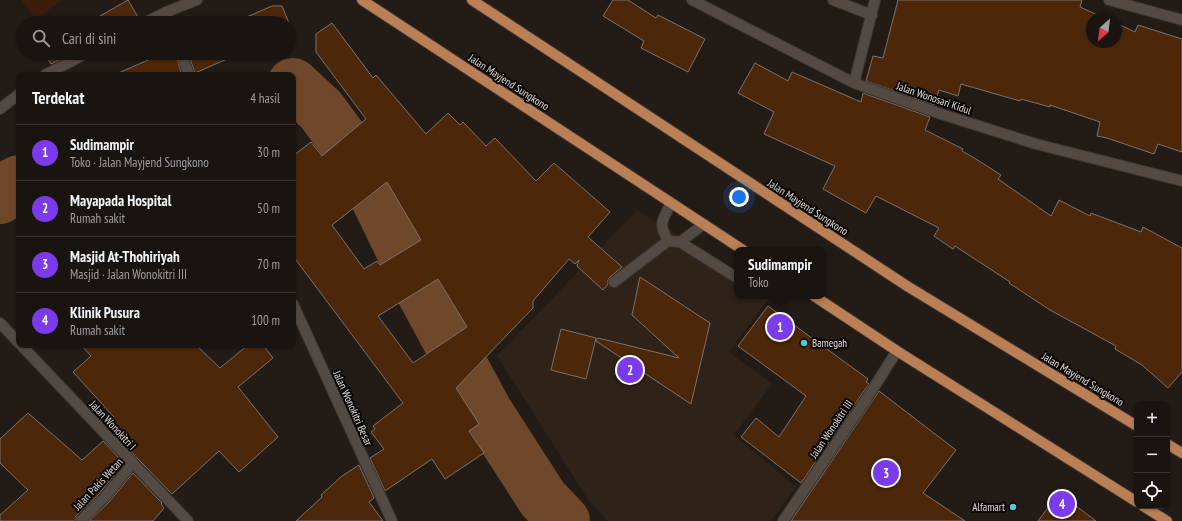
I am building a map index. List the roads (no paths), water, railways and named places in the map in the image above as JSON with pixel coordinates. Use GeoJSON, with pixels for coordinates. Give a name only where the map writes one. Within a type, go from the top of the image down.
{"type":"FeatureCollection","features":[{"type":"Feature","properties":{"kind":"main road","name":"Jalan Mayjend Sungkono"},"geometry":{"type":"LineString","coordinates":[[362,0],[738,247]]}},
{"type":"Feature","properties":{"kind":"main road","name":"Jalan Mayjend Sungkono"},"geometry":{"type":"LineString","coordinates":[[472,0],[907,286],[1134,424]]}},
{"type":"Feature","properties":{"kind":"main road"},"geometry":{"type":"LineString","coordinates":[[819,299],[1134,500]]}},
{"type":"Feature","properties":{"kind":"main road"},"geometry":{"type":"LineString","coordinates":[[1170,446],[1182,453]]}},
{"type":"Feature","properties":{"kind":"main road"},"geometry":{"type":"LineString","coordinates":[[1148,509],[1167,521]]}},
{"type":"Feature","properties":{"kind":"street"},"geometry":{"type":"LineString","coordinates":[[158,16],[197,0]]}},
{"type":"Feature","properties":{"kind":"street","name":"Jalan Wonosari Kidul"},"geometry":{"type":"LineString","coordinates":[[692,0],[854,83],[941,114],[1036,144],[1182,181]]}},
{"type":"Feature","properties":{"kind":"street"},"geometry":{"type":"LineString","coordinates":[[834,0],[872,16]]}},
{"type":"Feature","properties":{"kind":"street"},"geometry":{"type":"LineString","coordinates":[[854,83],[875,0]]}},
{"type":"Feature","properties":{"kind":"street"},"geometry":{"type":"LineString","coordinates":[[1109,0],[1182,20]]}},
{"type":"Feature","properties":{"kind":"street"},"geometry":{"type":"LineString","coordinates":[[166,12],[167,16]]}},
{"type":"Feature","properties":{"kind":"street"},"geometry":{"type":"LineString","coordinates":[[51,72],[74,60]]}},
{"type":"Feature","properties":{"kind":"street"},"geometry":{"type":"LineString","coordinates":[[184,60],[188,72]]}},
{"type":"Feature","properties":{"kind":"street"},"geometry":{"type":"LineString","coordinates":[[0,109],[16,96]]}},
{"type":"Feature","properties":{"kind":"street"},"geometry":{"type":"LineString","coordinates":[[668,241],[662,228],[662,223],[671,203]]}},
{"type":"Feature","properties":{"kind":"street"},"geometry":{"type":"LineString","coordinates":[[680,242],[704,224]]}},
{"type":"Feature","properties":{"kind":"street"},"geometry":{"type":"LineString","coordinates":[[614,282],[668,241],[680,242],[734,276]]}},
{"type":"Feature","properties":{"kind":"street","name":"Jalan Wonokitri Besar"},"geometry":{"type":"LineString","coordinates":[[296,311],[392,521]]}},
{"type":"Feature","properties":{"kind":"street"},"geometry":{"type":"LineString","coordinates":[[0,323],[16,340]]}},
{"type":"Feature","properties":{"kind":"street","name":"Jalan Wonokitri I"},"geometry":{"type":"LineString","coordinates":[[24,348],[188,521]]}},
{"type":"Feature","properties":{"kind":"street","name":"Jalan Wonokitri III"},"geometry":{"type":"LineString","coordinates":[[783,521],[869,395],[897,350]]}},
{"type":"Feature","properties":{"kind":"street","name":"Jalan Pakis Wetan"},"geometry":{"type":"LineString","coordinates":[[80,521],[104,498],[133,463]]}},
{"type":"Feature","properties":{"kind":"waterway"},"geometry":{"type":"LineString","coordinates":[[296,87],[321,110],[359,162],[421,290],[487,412],[543,499],[564,521]]}},
{"type":"Feature","properties":{"kind":"waterway"},"geometry":{"type":"LineString","coordinates":[[0,198],[10,186],[16,183]]}},
{"type":"Feature","properties":{"kind":"place","name":"Sudimampir"},"geometry":{"type":"Point","coordinates":[780,327]}},
{"type":"Feature","properties":{"kind":"place","name":"Bamegah"},"geometry":{"type":"Point","coordinates":[804,343]}},
{"type":"Feature","properties":{"kind":"place","name":"Mayapada Hospital"},"geometry":{"type":"Point","coordinates":[630,370]}},
{"type":"Feature","properties":{"kind":"place","name":"Masjid At-Thohiriyah"},"geometry":{"type":"Point","coordinates":[886,473]}},
{"type":"Feature","properties":{"kind":"place","name":"Klinik Pusura"},"geometry":{"type":"Point","coordinates":[1062,504]}},
{"type":"Feature","properties":{"kind":"place","name":"Alfamart"},"geometry":{"type":"Point","coordinates":[1013,507]}}]}
